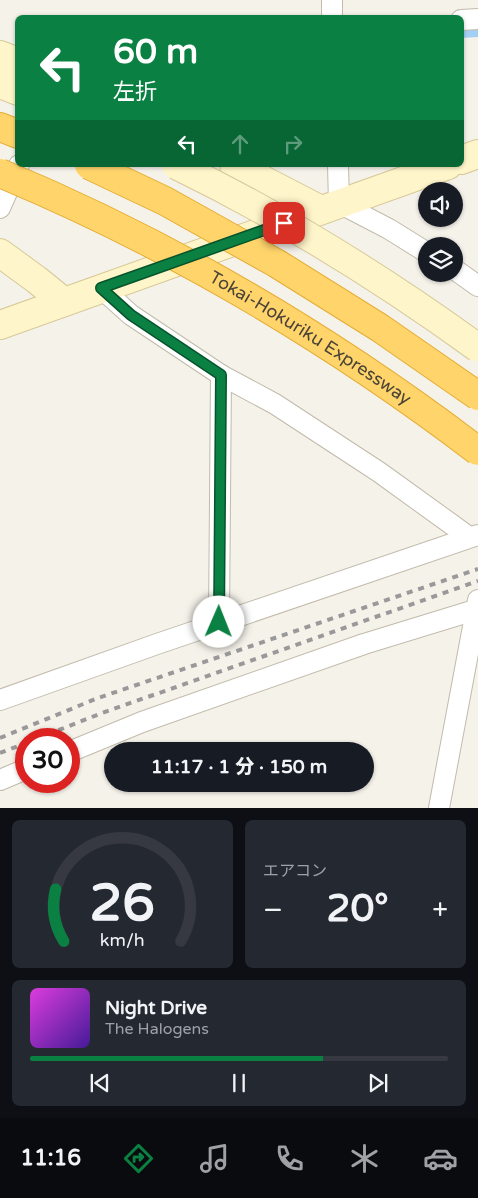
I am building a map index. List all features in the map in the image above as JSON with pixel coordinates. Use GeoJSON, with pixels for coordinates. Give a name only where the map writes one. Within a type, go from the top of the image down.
{"type":"FeatureCollection","features":[{"type":"Feature","properties":{"kind":"highway"},"geometry":{"type":"LineString","coordinates":[[0,127],[15,133]]}},
{"type":"Feature","properties":{"kind":"highway"},"geometry":{"type":"LineString","coordinates":[[93,167],[165,201],[276,263],[380,328],[478,396]]}},
{"type":"Feature","properties":{"kind":"highway","name":"Tokai-Hokuriku Expressway"},"geometry":{"type":"LineString","coordinates":[[0,172],[145,239],[257,301],[356,364],[478,452]]}},
{"type":"Feature","properties":{"kind":"main road"},"geometry":{"type":"LineString","coordinates":[[0,55],[15,61]]}},
{"type":"Feature","properties":{"kind":"main road"},"geometry":{"type":"LineString","coordinates":[[0,84],[15,90]]}},
{"type":"Feature","properties":{"kind":"main road"},"geometry":{"type":"LineString","coordinates":[[464,159],[478,154]]}},
{"type":"Feature","properties":{"kind":"main road"},"geometry":{"type":"LineString","coordinates":[[180,167],[290,226],[378,279],[478,348]]}},
{"type":"Feature","properties":{"kind":"main road"},"geometry":{"type":"LineString","coordinates":[[239,167],[330,207]]}},
{"type":"Feature","properties":{"kind":"main road"},"geometry":{"type":"LineString","coordinates":[[0,325],[442,167]]}},
{"type":"Feature","properties":{"kind":"main road"},"geometry":{"type":"LineString","coordinates":[[0,253],[64,302]]}},
{"type":"Feature","properties":{"kind":"street"},"geometry":{"type":"LineString","coordinates":[[332,0],[332,15]]}},
{"type":"Feature","properties":{"kind":"street"},"geometry":{"type":"LineString","coordinates":[[464,20],[478,19]]}},
{"type":"Feature","properties":{"kind":"street"},"geometry":{"type":"LineString","coordinates":[[0,208],[19,167]]}},
{"type":"Feature","properties":{"kind":"street"},"geometry":{"type":"LineString","coordinates":[[338,167],[330,207],[389,229],[418,247]]}},
{"type":"Feature","properties":{"kind":"street"},"geometry":{"type":"LineString","coordinates":[[463,275],[478,286]]}},
{"type":"Feature","properties":{"kind":"street"},"geometry":{"type":"LineString","coordinates":[[101,288],[131,315],[221,375],[275,404],[474,536]]}},
{"type":"Feature","properties":{"kind":"street"},"geometry":{"type":"LineString","coordinates":[[219,622],[221,375]]}},
{"type":"Feature","properties":{"kind":"street"},"geometry":{"type":"LineString","coordinates":[[0,700],[219,622],[474,536]]}},
{"type":"Feature","properties":{"kind":"street"},"geometry":{"type":"LineString","coordinates":[[80,747],[142,722],[477,606],[439,808]]}},
{"type":"Feature","properties":{"kind":"street"},"geometry":{"type":"LineString","coordinates":[[0,780],[15,774]]}},
{"type":"Feature","properties":{"kind":"waterway"},"geometry":{"type":"LineString","coordinates":[[464,34],[478,33]]}},
{"type":"Feature","properties":{"kind":"railway"},"geometry":{"type":"LineString","coordinates":[[0,738],[98,698],[478,569]]}},
{"type":"Feature","properties":{"kind":"railway"},"geometry":{"type":"LineString","coordinates":[[64,728],[478,581]]}},
{"type":"Feature","properties":{"kind":"railway"},"geometry":{"type":"LineString","coordinates":[[0,753],[15,747]]}},
{"type":"Feature","properties":{"kind":"route"},"geometry":{"type":"LineString","coordinates":[[219,622],[221,375],[131,315],[101,288],[284,223]]}}]}
